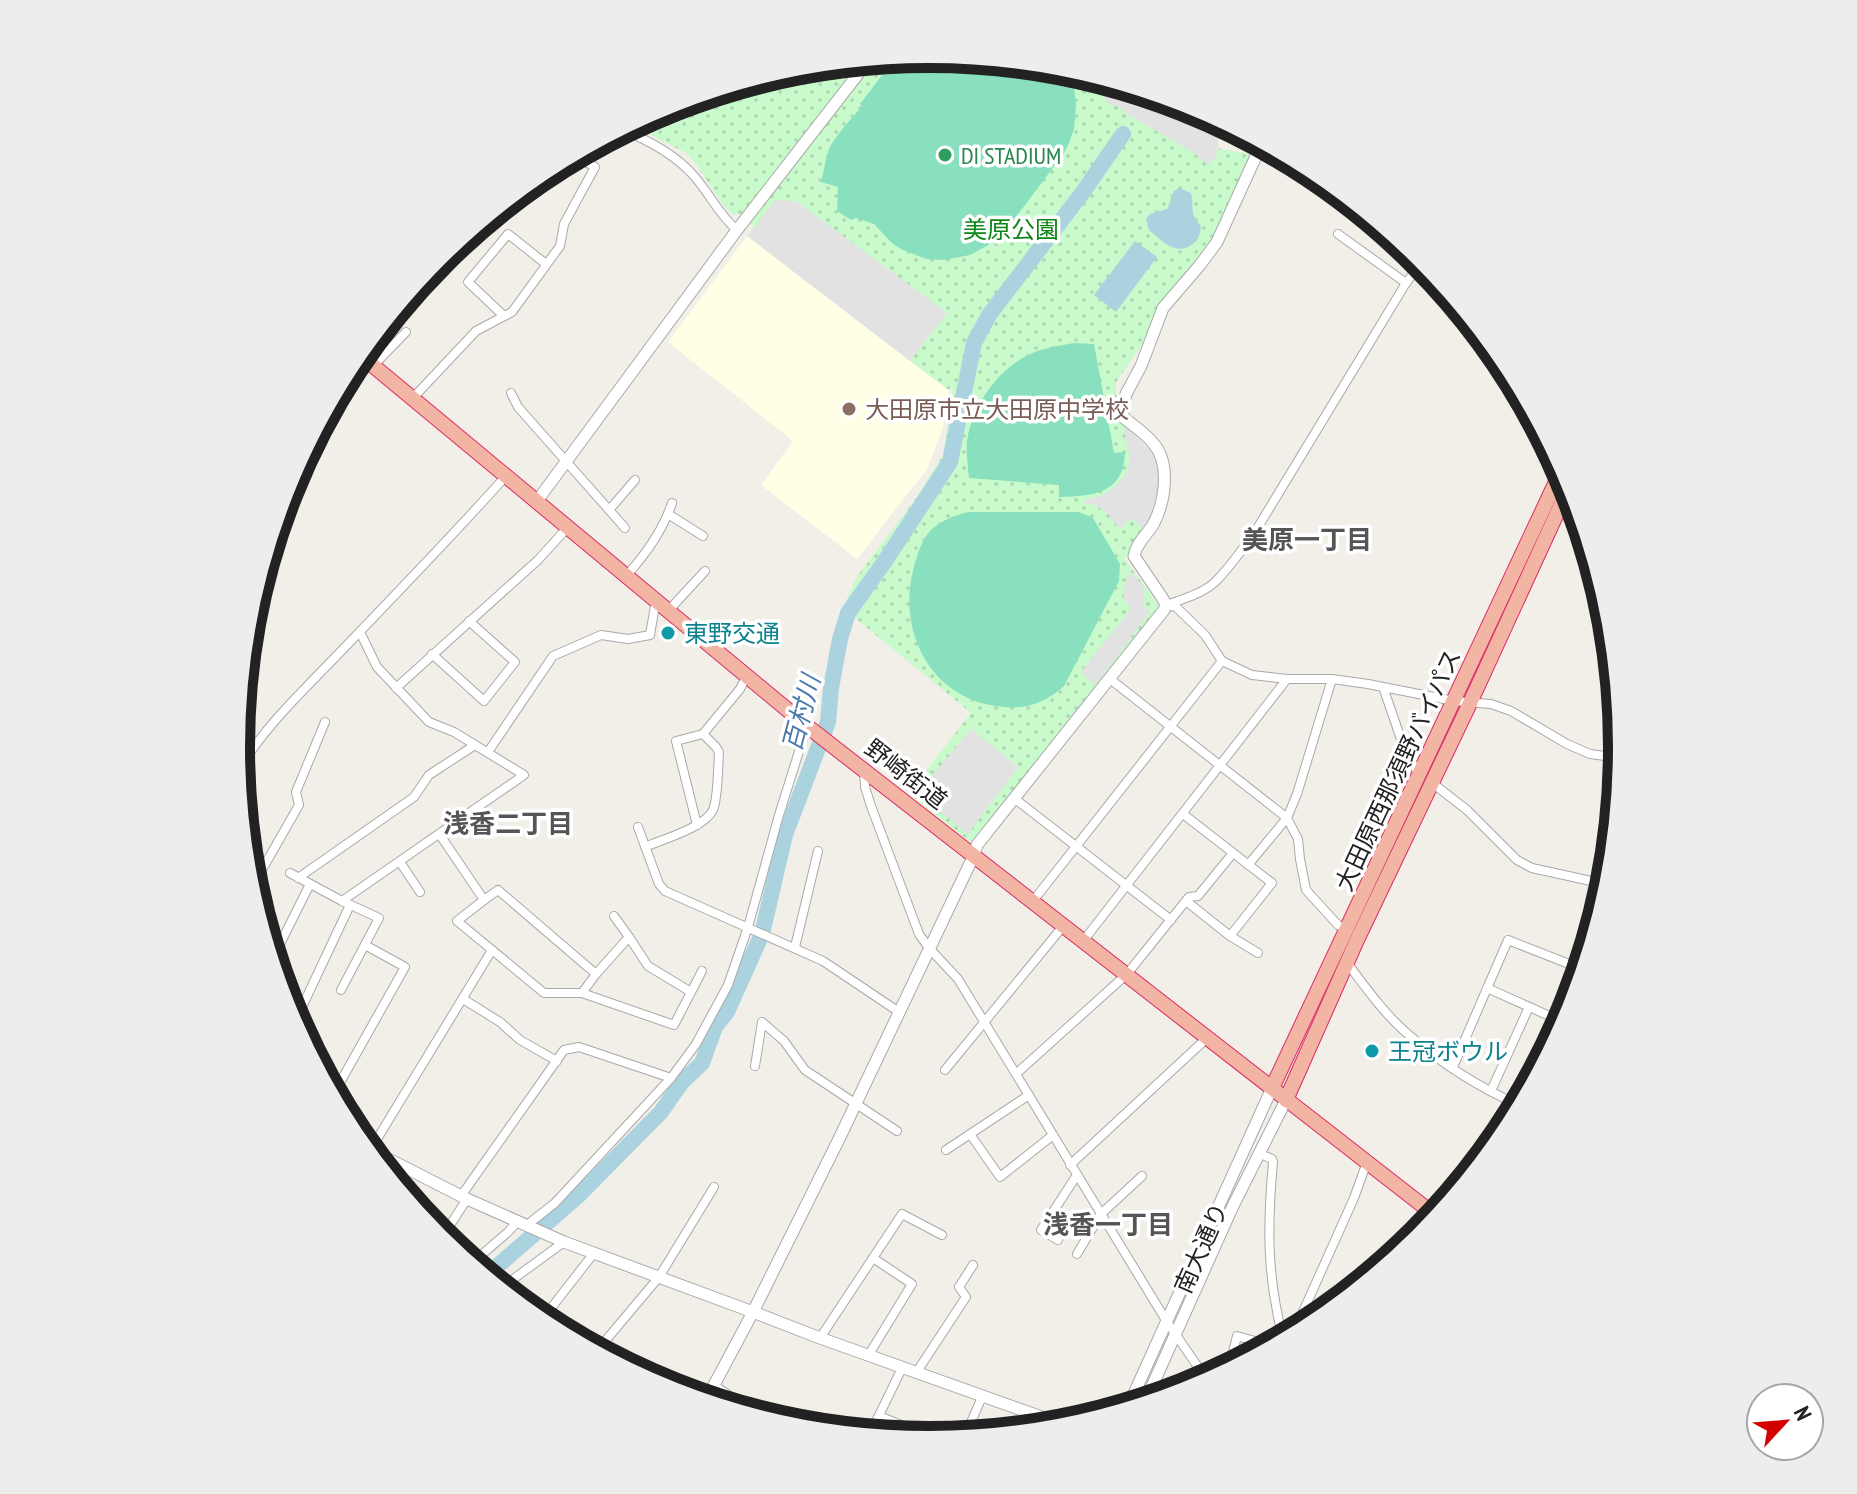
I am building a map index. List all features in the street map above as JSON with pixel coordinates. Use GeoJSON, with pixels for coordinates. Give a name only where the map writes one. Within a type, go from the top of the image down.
{"type":"FeatureCollection","features":[{"type":"Feature","properties":{"kind":"highway","name":"野崎街道"},"geometry":{"type":"LineString","coordinates":[[369,363],[811,728],[1426,1208]]}},
{"type":"Feature","properties":{"kind":"highway","name":"大田原西那須野バイパス"},"geometry":{"type":"LineString","coordinates":[[1286,1100],[1348,964],[1426,779],[1454,701],[1555,484]]}},
{"type":"Feature","properties":{"kind":"highway","name":"大田原西那須野バイパス"},"geometry":{"type":"LineString","coordinates":[[1272,1088],[1347,930],[1426,779],[1470,703],[1562,503]]}},
{"type":"Feature","properties":{"kind":"street"},"geometry":{"type":"LineString","coordinates":[[537,501],[737,230],[860,72]]}},
{"type":"Feature","properties":{"kind":"street"},"geometry":{"type":"LineString","coordinates":[[636,135],[680,162],[695,177],[725,220],[737,230]]}},
{"type":"Feature","properties":{"kind":"street"},"geometry":{"type":"LineString","coordinates":[[1257,153],[1217,242],[1163,308],[1123,403],[1124,418],[1159,451],[1164,476],[1159,510],[1134,556],[1166,605],[1176,607],[1205,635],[1222,661],[1252,675],[1332,679],[1502,707],[1567,744],[1590,754],[1608,756]]}},
{"type":"Feature","properties":{"kind":"street"},"geometry":{"type":"LineString","coordinates":[[412,399],[476,331],[512,312],[560,246],[564,224],[595,167],[585,161]]}},
{"type":"Feature","properties":{"kind":"street"},"geometry":{"type":"LineString","coordinates":[[504,316],[468,282],[508,234],[546,264]]}},
{"type":"Feature","properties":{"kind":"street"},"geometry":{"type":"LineString","coordinates":[[1338,234],[1406,283]]}},
{"type":"Feature","properties":{"kind":"street"},"geometry":{"type":"LineString","coordinates":[[712,1391],[856,1103],[977,845],[1166,605],[1213,584],[1235,560],[1414,272]]}},
{"type":"Feature","properties":{"kind":"street"},"geometry":{"type":"LineString","coordinates":[[373,366],[406,332]]}},
{"type":"Feature","properties":{"kind":"street"},"geometry":{"type":"LineString","coordinates":[[511,393],[518,407],[625,528]]}},
{"type":"Feature","properties":{"kind":"street"},"geometry":{"type":"LineString","coordinates":[[250,752],[273,723],[506,476]]}},
{"type":"Feature","properties":{"kind":"street"},"geometry":{"type":"LineString","coordinates":[[609,510],[635,480]]}},
{"type":"Feature","properties":{"kind":"street"},"geometry":{"type":"LineString","coordinates":[[627,575],[646,553],[672,503]]}},
{"type":"Feature","properties":{"kind":"street"},"geometry":{"type":"LineString","coordinates":[[668,514],[703,536]]}},
{"type":"Feature","properties":{"kind":"street"},"geometry":{"type":"LineString","coordinates":[[396,688],[538,560],[568,527]]}},
{"type":"Feature","properties":{"kind":"street"},"geometry":{"type":"LineString","coordinates":[[669,610],[705,571]]}},
{"type":"Feature","properties":{"kind":"street"},"geometry":{"type":"LineString","coordinates":[[488,752],[553,656],[601,635],[628,639],[650,635],[656,599]]}},
{"type":"Feature","properties":{"kind":"street"},"geometry":{"type":"LineString","coordinates":[[432,654],[484,701],[515,662],[469,621]]}},
{"type":"Feature","properties":{"kind":"street"},"geometry":{"type":"LineString","coordinates":[[301,1007],[346,903],[524,775],[454,732],[429,722],[377,667],[360,632]]}},
{"type":"Feature","properties":{"kind":"street"},"geometry":{"type":"LineString","coordinates":[[1033,901],[1222,661]]}},
{"type":"Feature","properties":{"kind":"street"},"geometry":{"type":"LineString","coordinates":[[697,825],[676,741],[703,734],[740,689],[747,675]]}},
{"type":"Feature","properties":{"kind":"street"},"geometry":{"type":"LineString","coordinates":[[1110,679],[1287,818],[1298,839],[1306,890],[1338,925],[1347,930]]}},
{"type":"Feature","properties":{"kind":"street"},"geometry":{"type":"LineString","coordinates":[[1084,940],[1287,679]]}},
{"type":"Feature","properties":{"kind":"street"},"geometry":{"type":"LineString","coordinates":[[1248,865],[1287,818],[1332,679]]}},
{"type":"Feature","properties":{"kind":"street"},"geometry":{"type":"LineString","coordinates":[[1383,687],[1403,745],[1426,779],[1467,810],[1517,860],[1532,868],[1593,882]]}},
{"type":"Feature","properties":{"kind":"street"},"geometry":{"type":"LineString","coordinates":[[261,871],[299,805],[296,792],[325,722]]}},
{"type":"Feature","properties":{"kind":"street"},"geometry":{"type":"LineString","coordinates":[[480,1256],[508,1232],[526,1224],[555,1203],[671,1078],[696,1044],[728,985],[748,927],[779,815],[811,728]]}},
{"type":"Feature","properties":{"kind":"street"},"geometry":{"type":"LineString","coordinates":[[645,847],[697,825],[707,819],[714,808],[719,752],[703,734]]}},
{"type":"Feature","properties":{"kind":"street"},"geometry":{"type":"LineString","coordinates":[[341,990],[379,918],[294,876],[414,797],[429,775],[475,745]]}},
{"type":"Feature","properties":{"kind":"street"},"geometry":{"type":"LineString","coordinates":[[864,769],[865,787],[913,920],[929,948],[958,979],[1167,1322],[1200,1369]]}},
{"type":"Feature","properties":{"kind":"street"},"geometry":{"type":"LineString","coordinates":[[1015,799],[1171,920]]}},
{"type":"Feature","properties":{"kind":"street"},"geometry":{"type":"LineString","coordinates":[[1183,814],[1272,883],[1230,936]]}},
{"type":"Feature","properties":{"kind":"street"},"geometry":{"type":"LineString","coordinates":[[638,827],[659,884],[665,891],[823,961],[899,1012]]}},
{"type":"Feature","properties":{"kind":"street"},"geometry":{"type":"LineString","coordinates":[[440,835],[484,900]]}},
{"type":"Feature","properties":{"kind":"street"},"geometry":{"type":"LineString","coordinates":[[795,947],[818,851]]}},
{"type":"Feature","properties":{"kind":"street"},"geometry":{"type":"LineString","coordinates":[[1017,1073],[1127,974],[1189,897],[1198,896],[1233,853]]}},
{"type":"Feature","properties":{"kind":"street"},"geometry":{"type":"LineString","coordinates":[[400,862],[420,892]]}},
{"type":"Feature","properties":{"kind":"street"},"geometry":{"type":"LineString","coordinates":[[280,945],[310,884]]}},
{"type":"Feature","properties":{"kind":"street"},"geometry":{"type":"LineString","coordinates":[[596,974],[498,890],[457,921],[544,993],[582,993],[674,1025],[702,971]]}},
{"type":"Feature","properties":{"kind":"street"},"geometry":{"type":"LineString","coordinates":[[1186,901],[1230,936],[1258,953]]}},
{"type":"Feature","properties":{"kind":"street"},"geometry":{"type":"LineString","coordinates":[[614,916],[648,966],[691,992]]}},
{"type":"Feature","properties":{"kind":"street"},"geometry":{"type":"LineString","coordinates":[[945,1070],[1064,925]]}},
{"type":"Feature","properties":{"kind":"street"},"geometry":{"type":"LineString","coordinates":[[582,993],[629,937]]}},
{"type":"Feature","properties":{"kind":"street"},"geometry":{"type":"LineString","coordinates":[[1453,1067],[1508,940],[1571,965]]}},
{"type":"Feature","properties":{"kind":"street"},"geometry":{"type":"LineString","coordinates":[[339,1084],[405,967],[365,945]]}},
{"type":"Feature","properties":{"kind":"street"},"geometry":{"type":"LineString","coordinates":[[374,1138],[492,950]]}},
{"type":"Feature","properties":{"kind":"street"},"geometry":{"type":"LineString","coordinates":[[1348,964],[1407,1033],[1453,1067],[1509,1100]]}},
{"type":"Feature","properties":{"kind":"street"},"geometry":{"type":"LineString","coordinates":[[1487,988],[1551,1017]]}},
{"type":"Feature","properties":{"kind":"street"},"geometry":{"type":"LineString","coordinates":[[463,999],[500,1022],[520,1040],[557,1061]]}},
{"type":"Feature","properties":{"kind":"street"},"geometry":{"type":"LineString","coordinates":[[1491,1091],[1529,1007]]}},
{"type":"Feature","properties":{"kind":"street"},"geometry":{"type":"LineString","coordinates":[[755,1066],[762,1022],[784,1041],[805,1070],[897,1131]]}},
{"type":"Feature","properties":{"kind":"street"},"geometry":{"type":"LineString","coordinates":[[1070,1165],[1207,1038]]}},
{"type":"Feature","properties":{"kind":"street"},"geometry":{"type":"LineString","coordinates":[[448,1227],[564,1050],[579,1047],[671,1078]]}},
{"type":"Feature","properties":{"kind":"street","name":"南大通り"},"geometry":{"type":"LineString","coordinates":[[1134,1394],[1272,1088]]}},
{"type":"Feature","properties":{"kind":"street"},"geometry":{"type":"LineString","coordinates":[[946,1150],[1029,1095]]}},
{"type":"Feature","properties":{"kind":"street","name":"南大通り"},"geometry":{"type":"LineString","coordinates":[[1151,1388],[1232,1208],[1286,1100]]}},
{"type":"Feature","properties":{"kind":"street"},"geometry":{"type":"LineString","coordinates":[[970,1134],[1000,1177],[1053,1135]]}},
{"type":"Feature","properties":{"kind":"street"},"geometry":{"type":"LineString","coordinates":[[1258,1153],[1273,1162],[1268,1217],[1269,1263],[1280,1328]]}},
{"type":"Feature","properties":{"kind":"street"},"geometry":{"type":"LineString","coordinates":[[390,1160],[464,1198],[559,1240],[1039,1416]]}},
{"type":"Feature","properties":{"kind":"street"},"geometry":{"type":"LineString","coordinates":[[1304,1313],[1367,1162]]}},
{"type":"Feature","properties":{"kind":"street"},"geometry":{"type":"LineString","coordinates":[[1058,1240],[1041,1230],[1077,1175]]}},
{"type":"Feature","properties":{"kind":"street"},"geometry":{"type":"LineString","coordinates":[[1077,1254],[1101,1214],[1142,1176]]}},
{"type":"Feature","properties":{"kind":"street"},"geometry":{"type":"LineString","coordinates":[[603,1343],[659,1277],[714,1187]]}},
{"type":"Feature","properties":{"kind":"street"},"geometry":{"type":"LineString","coordinates":[[820,1338],[902,1214],[942,1235]]}},
{"type":"Feature","properties":{"kind":"street"},"geometry":{"type":"LineString","coordinates":[[509,1281],[559,1240]]}},
{"type":"Feature","properties":{"kind":"street"},"geometry":{"type":"LineString","coordinates":[[549,1311],[594,1253]]}},
{"type":"Feature","properties":{"kind":"street"},"geometry":{"type":"LineString","coordinates":[[868,1356],[912,1284],[873,1258]]}},
{"type":"Feature","properties":{"kind":"street"},"geometry":{"type":"LineString","coordinates":[[916,1373],[966,1297],[959,1287],[973,1265]]}},
{"type":"Feature","properties":{"kind":"street"},"geometry":{"type":"LineString","coordinates":[[1308,1305],[1312,1307]]}},
{"type":"Feature","properties":{"kind":"street"},"geometry":{"type":"LineString","coordinates":[[1232,1354],[1237,1336],[1256,1341]]}},
{"type":"Feature","properties":{"kind":"street"},"geometry":{"type":"LineString","coordinates":[[875,1424],[902,1368]]}},
{"type":"Feature","properties":{"kind":"street"},"geometry":{"type":"LineString","coordinates":[[715,1386],[731,1396]]}},
{"type":"Feature","properties":{"kind":"street"},"geometry":{"type":"LineString","coordinates":[[970,1425],[982,1397]]}},
{"type":"Feature","properties":{"kind":"street"},"geometry":{"type":"LineString","coordinates":[[879,1416],[902,1425]]}},
{"type":"Feature","properties":{"kind":"shaded area"},"geometry":{"type":"Polygon","coordinates":[[[1107,92],[1147,104],[1219,133],[1216,160],[1211,159],[1210,166],[1117,105],[1109,105],[1103,96],[1107,92]]]}},
{"type":"Feature","properties":{"kind":"shaded area"},"geometry":{"type":"Polygon","coordinates":[[[775,200],[796,201],[947,313],[910,361],[747,236],[775,200]]]}},
{"type":"Feature","properties":{"kind":"shaded area","name":"大田原市立大田原中学校"},"geometry":{"type":"Polygon","coordinates":[[[747,236],[949,390],[943,428],[927,469],[857,559],[761,485],[793,441],[668,342],[747,236]]]}},
{"type":"Feature","properties":{"kind":"shaded area"},"geometry":{"type":"Polygon","coordinates":[[[1126,427],[1151,451],[1156,462],[1158,489],[1150,518],[1143,529],[1132,518],[1120,529],[1097,506],[1084,503],[1117,485],[1127,472],[1130,458],[1124,431],[1126,427]]]}},
{"type":"Feature","properties":{"kind":"shaded area"},"geometry":{"type":"Polygon","coordinates":[[[1131,571],[1144,588],[1143,604],[1150,612],[1095,685],[1081,672],[1131,609],[1124,599],[1124,591],[1131,571]]]}},
{"type":"Feature","properties":{"kind":"shaded area"},"geometry":{"type":"Polygon","coordinates":[[[971,729],[1018,767],[968,834],[918,793],[971,729]]]}},
{"type":"Feature","properties":{"kind":"green space","name":"DI STADIUM"},"geometry":{"type":"Polygon","coordinates":[[[928,68],[973,69],[1072,84],[1076,105],[1074,129],[1064,153],[1002,235],[970,255],[944,260],[926,259],[901,249],[874,224],[856,218],[851,220],[837,211],[838,187],[821,182],[832,143],[862,106],[860,104],[887,69],[928,68]]]}},
{"type":"Feature","properties":{"kind":"green space","name":"美原公園"},"geometry":{"type":"Polygon","coordinates":[[[884,69],[973,69],[1061,81],[1147,104],[1219,133],[1217,148],[1250,154],[1214,239],[1156,312],[1144,342],[1116,382],[1120,417],[1151,451],[1156,462],[1158,475],[1150,518],[1125,559],[1159,606],[1157,613],[999,813],[971,842],[908,794],[971,713],[843,608],[856,578],[916,498],[943,455],[953,388],[949,390],[910,361],[739,214],[732,214],[686,153],[651,135],[659,124],[710,104],[796,81],[884,69]]]}},
{"type":"Feature","properties":{"kind":"green space"},"geometry":{"type":"Polygon","coordinates":[[[1074,343],[1094,344],[1114,453],[1125,452],[1119,477],[1104,490],[1095,493],[1059,497],[1059,485],[969,478],[967,446],[970,428],[980,403],[995,381],[1026,356],[1074,343]]]}},
{"type":"Feature","properties":{"kind":"green space"},"geometry":{"type":"Polygon","coordinates":[[[968,512],[1079,512],[1093,518],[1120,564],[1119,581],[1064,686],[1032,705],[996,706],[953,690],[924,658],[915,638],[910,616],[910,594],[919,550],[934,527],[968,512]]]}},
{"type":"Feature","properties":{"kind":"water"},"geometry":{"type":"Polygon","coordinates":[[[1179,188],[1191,193],[1193,214],[1201,226],[1196,241],[1182,249],[1162,241],[1149,230],[1146,219],[1150,214],[1167,209],[1172,194],[1179,188]]]}},
{"type":"Feature","properties":{"kind":"water"},"geometry":{"type":"Polygon","coordinates":[[[1135,241],[1157,257],[1116,312],[1094,295],[1135,241]]]}},
{"type":"Feature","properties":{"kind":"waterway","name":"百村川"},"geometry":{"type":"LineString","coordinates":[[495,1269],[579,1195],[661,1112],[682,1082],[702,1063],[715,1027],[727,1012],[762,934],[785,835],[828,722],[831,688],[848,613],[950,462],[974,343],[989,315],[1123,134]]}},
{"type":"Feature","properties":{"kind":"place","name":"DI STADIUM"},"geometry":{"type":"Point","coordinates":[945,155]}},
{"type":"Feature","properties":{"kind":"place","name":"大田原市立大田原中学校"},"geometry":{"type":"Point","coordinates":[849,409]}},
{"type":"Feature","properties":{"kind":"place","name":"東野交通"},"geometry":{"type":"Point","coordinates":[668,633]}},
{"type":"Feature","properties":{"kind":"place","name":"王冠ボウル"},"geometry":{"type":"Point","coordinates":[1372,1051]}},
{"type":"Feature","properties":{"kind":"district","name":"美原一丁目"},"geometry":{"type":"Point","coordinates":[1307,539]}},
{"type":"Feature","properties":{"kind":"district","name":"浅香二丁目"},"geometry":{"type":"Point","coordinates":[508,823]}},
{"type":"Feature","properties":{"kind":"district","name":"浅香一丁目"},"geometry":{"type":"Point","coordinates":[1108,1224]}}]}
